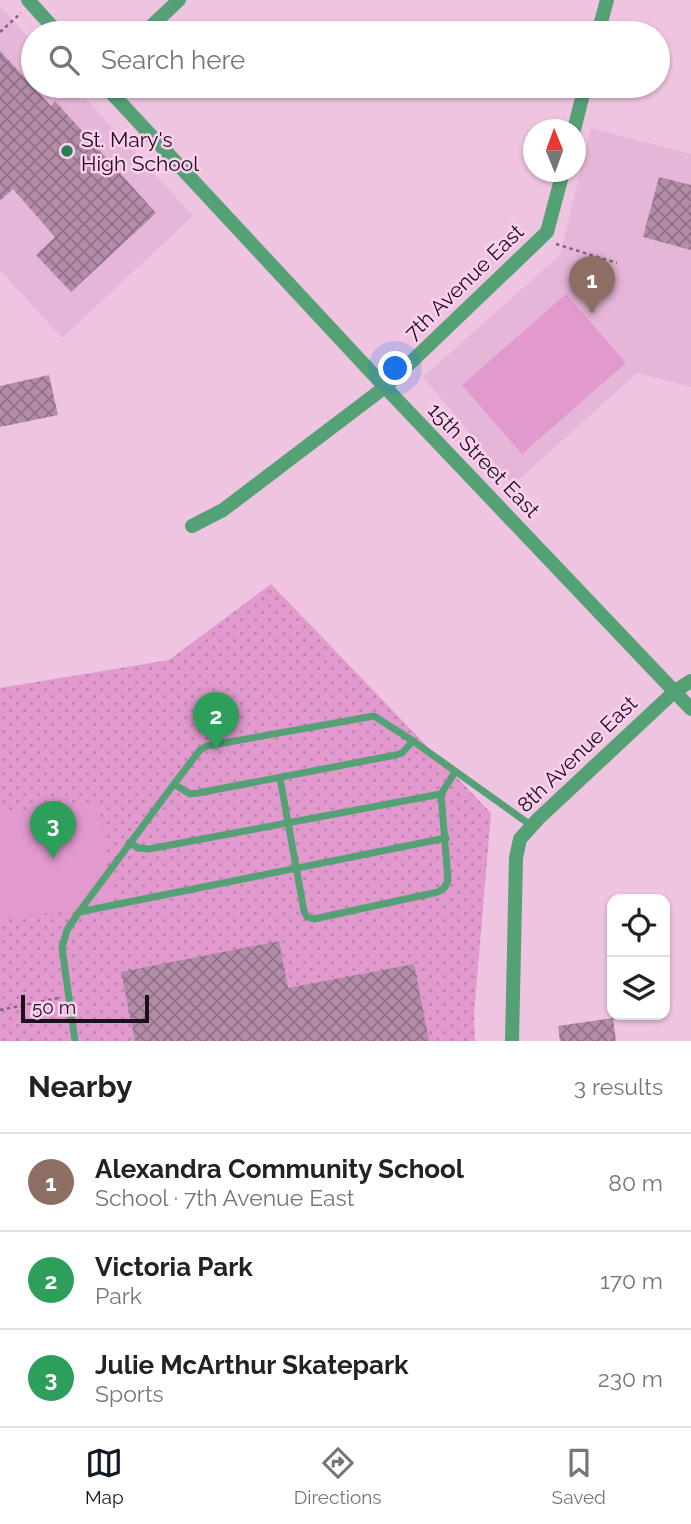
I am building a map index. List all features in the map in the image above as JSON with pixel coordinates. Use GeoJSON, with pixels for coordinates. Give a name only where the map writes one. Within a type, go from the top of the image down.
{"type":"FeatureCollection","features":[{"type":"Feature","properties":{"kind":"street"},"geometry":{"type":"LineString","coordinates":[[157,21],[179,0]]}},
{"type":"Feature","properties":{"kind":"street"},"geometry":{"type":"LineString","coordinates":[[601,21],[607,0]]}},
{"type":"Feature","properties":{"kind":"street"},"geometry":{"type":"LineString","coordinates":[[30,2],[47,21]]}},
{"type":"Feature","properties":{"kind":"street","name":"15th Street East"},"geometry":{"type":"LineString","coordinates":[[116,98],[385,387],[691,709]]}},
{"type":"Feature","properties":{"kind":"street"},"geometry":{"type":"LineString","coordinates":[[576,119],[582,98]]}},
{"type":"Feature","properties":{"kind":"street","name":"7th Avenue East"},"geometry":{"type":"LineString","coordinates":[[192,526],[223,510],[385,387],[547,232],[560,182]]}},
{"type":"Feature","properties":{"kind":"street","name":"8th Avenue East"},"geometry":{"type":"LineString","coordinates":[[512,1041],[516,858],[520,839],[675,691],[691,681]]}},
{"type":"Feature","properties":{"kind":"lane"},"geometry":{"type":"LineString","coordinates":[[75,1041],[62,948],[67,930],[129,843],[200,750],[206,746],[367,716],[381,719],[531,826]]}},
{"type":"Feature","properties":{"kind":"lane"},"geometry":{"type":"LineString","coordinates":[[174,784],[190,793],[198,793],[396,755],[402,753],[413,741]]}},
{"type":"Feature","properties":{"kind":"lane"},"geometry":{"type":"LineString","coordinates":[[280,778],[304,911],[307,917],[314,919],[438,892],[445,887],[448,880],[441,794],[455,772]]}},
{"type":"Feature","properties":{"kind":"lane"},"geometry":{"type":"LineString","coordinates":[[129,843],[149,849],[441,794]]}},
{"type":"Feature","properties":{"kind":"lane"},"geometry":{"type":"LineString","coordinates":[[79,912],[446,838]]}},
{"type":"Feature","properties":{"kind":"path"},"geometry":{"type":"LineString","coordinates":[[0,32],[30,2]]}},
{"type":"Feature","properties":{"kind":"path"},"geometry":{"type":"LineString","coordinates":[[540,239],[617,263]]}},
{"type":"Feature","properties":{"kind":"path"},"geometry":{"type":"LineString","coordinates":[[0,1010],[68,996]]}},
{"type":"Feature","properties":{"kind":"shaded area","name":"St. Mary's High School"},"geometry":{"type":"Polygon","coordinates":[[[0,6],[21,29],[21,98],[85,98],[193,216],[62,338],[0,270],[0,6]]]}},
{"type":"Feature","properties":{"kind":"shaded area"},"geometry":{"type":"Polygon","coordinates":[[[591,128],[691,154],[691,387],[637,373],[513,485],[423,377],[560,255],[578,182],[586,182],[586,148],[591,128]]]}},
{"type":"Feature","properties":{"kind":"shaded area"},"geometry":{"type":"Polygon","coordinates":[[[566,294],[626,363],[522,454],[462,385],[566,294]]]}},
{"type":"Feature","properties":{"kind":"shaded area"},"geometry":{"type":"Polygon","coordinates":[[[271,584],[491,813],[474,1014],[475,1041],[0,1041],[0,688],[169,660],[271,584]]]}},
{"type":"Feature","properties":{"kind":"shaded area"},"geometry":{"type":"Polygon","coordinates":[[[98,801],[113,904],[0,919],[0,815],[98,801]]]}},
{"type":"Feature","properties":{"kind":"building"},"geometry":{"type":"Polygon","coordinates":[[[0,51],[21,74],[21,98],[44,98],[51,106],[55,101],[156,213],[71,292],[36,255],[55,237],[13,189],[0,201],[0,51]]]}},
{"type":"Feature","properties":{"kind":"building"},"geometry":{"type":"Polygon","coordinates":[[[659,177],[691,185],[691,250],[643,237],[659,177]]]}},
{"type":"Feature","properties":{"kind":"building"},"geometry":{"type":"Polygon","coordinates":[[[49,375],[58,415],[0,427],[0,386],[49,375]]]}},
{"type":"Feature","properties":{"kind":"building"},"geometry":{"type":"Polygon","coordinates":[[[279,941],[288,988],[414,964],[429,1041],[135,1041],[121,972],[279,941]]]}},
{"type":"Feature","properties":{"kind":"building"},"geometry":{"type":"Polygon","coordinates":[[[613,1020],[616,1041],[560,1041],[558,1026],[613,1020]]]}},
{"type":"Feature","properties":{"kind":"place","name":"St. Mary's High School"},"geometry":{"type":"Point","coordinates":[67,151]}},
{"type":"Feature","properties":{"kind":"place","name":"Alexandra Community School"},"geometry":{"type":"Point","coordinates":[592,314]}},
{"type":"Feature","properties":{"kind":"place","name":"Victoria Park"},"geometry":{"type":"Point","coordinates":[216,750]}},
{"type":"Feature","properties":{"kind":"place","name":"Julie McArthur Skatepark"},"geometry":{"type":"Point","coordinates":[53,859]}}]}
